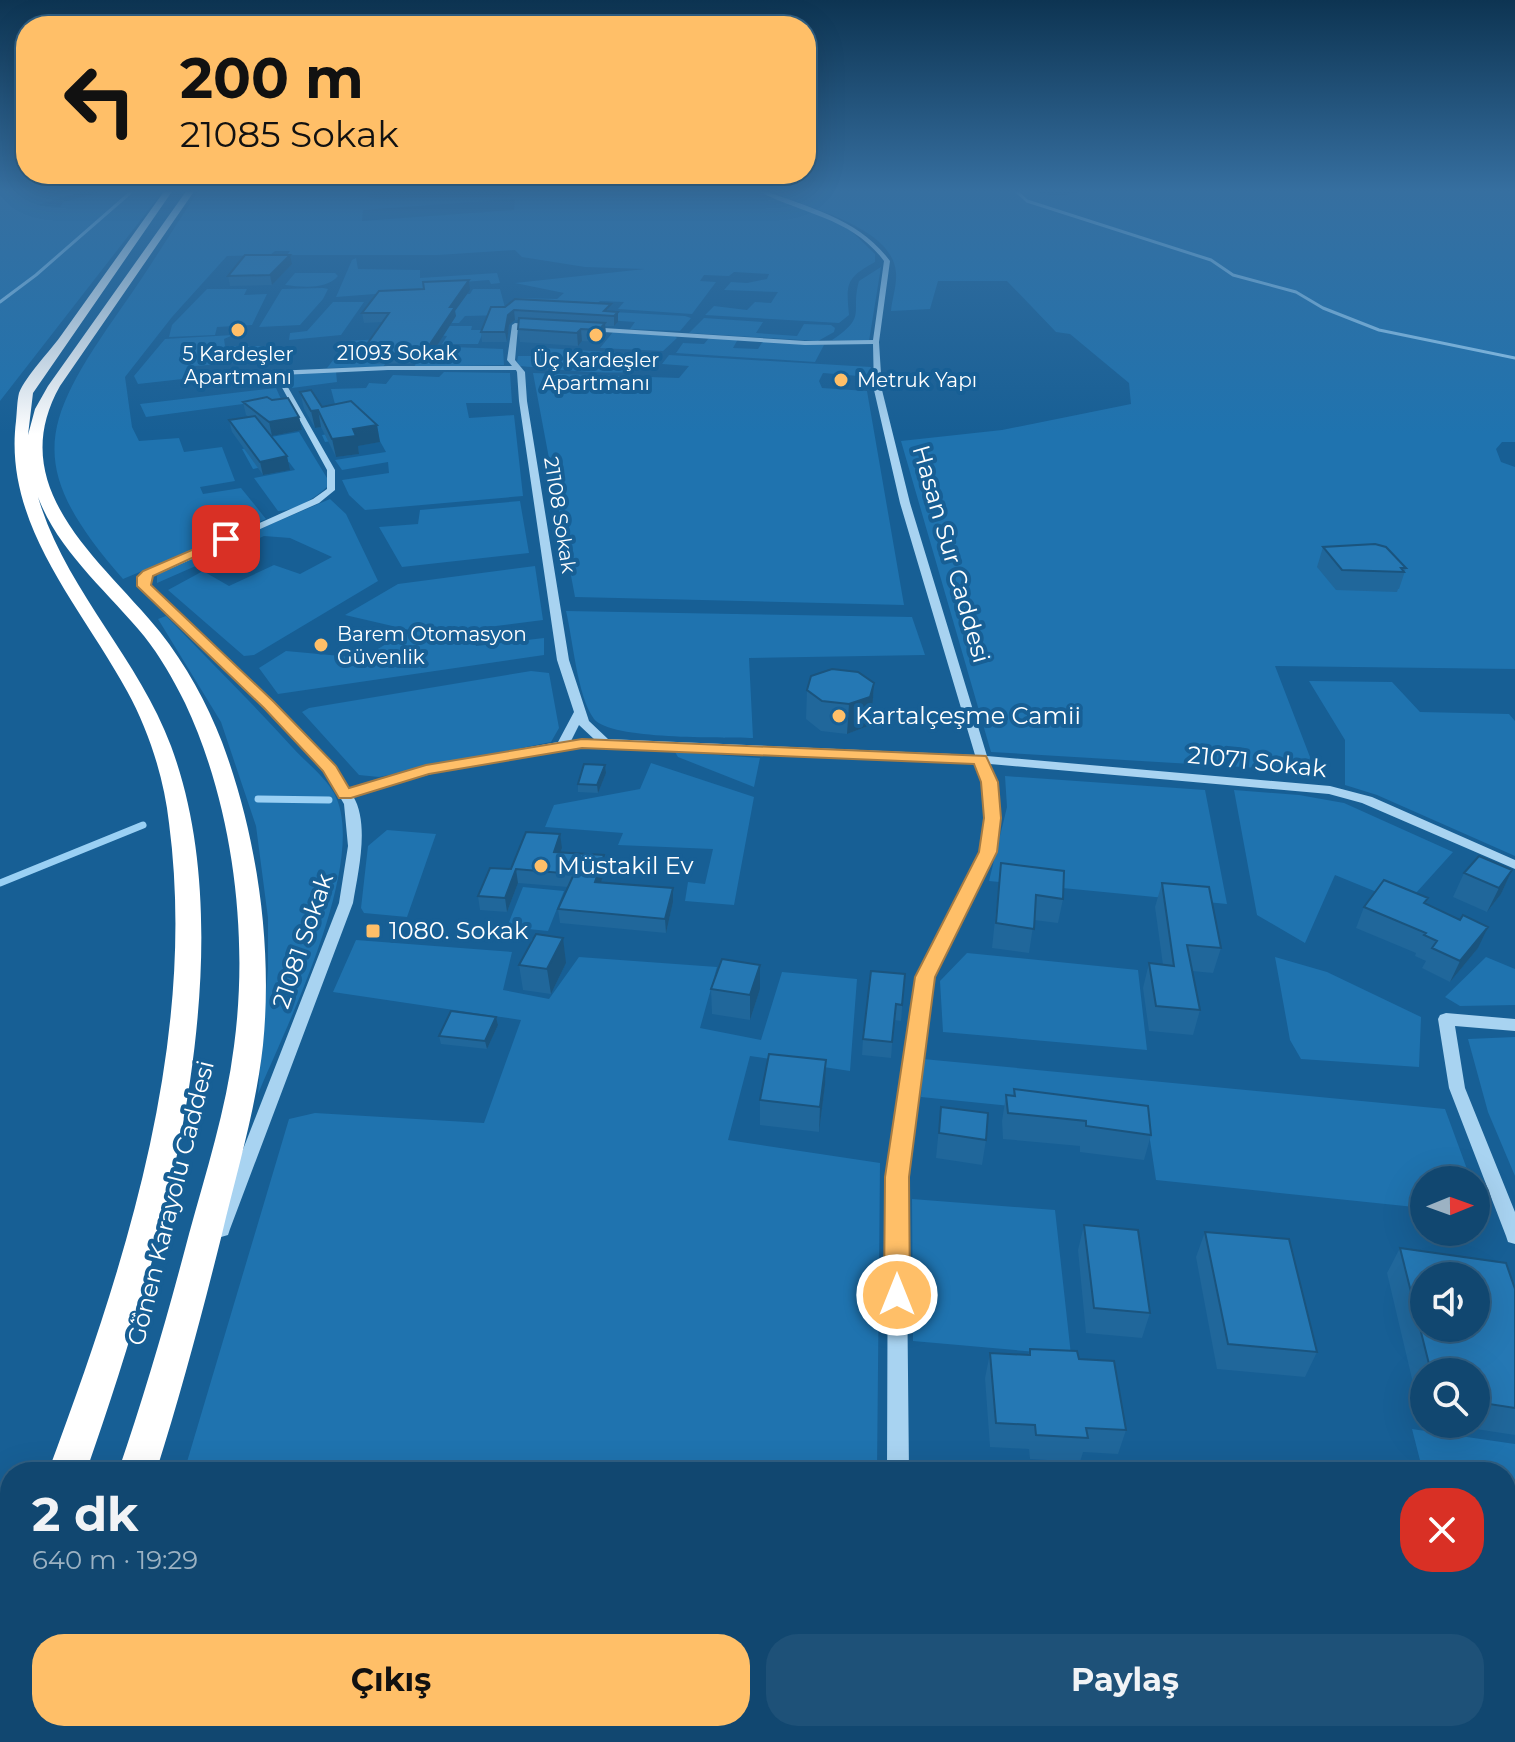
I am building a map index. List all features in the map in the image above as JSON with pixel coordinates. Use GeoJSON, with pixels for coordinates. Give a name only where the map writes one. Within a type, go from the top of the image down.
{"type":"FeatureCollection","features":[{"type":"Feature","properties":{"kind":"highway","name":"Gönen Karayolu Caddesi"},"geometry":{"type":"LineString","coordinates":[[71,1462],[103,1376],[141,1238],[169,1108],[185,1012],[188,925],[185,847],[174,787],[138,693],[30,541],[11,483],[9,450],[13,419],[26,393],[112,271]]}},
{"type":"Feature","properties":{"kind":"highway","name":"Gönen Karayolu Caddesi"},"geometry":{"type":"LineString","coordinates":[[134,271],[54,386],[39,414],[34,447],[40,488],[62,528],[152,634],[204,723],[222,772],[235,823],[252,993],[242,1094],[180,1334],[140,1462]]}},
{"type":"Feature","properties":{"kind":"street","name":"Hasan Sur Caddesi"},"geometry":{"type":"LineString","coordinates":[[886,271],[876,342],[878,390],[905,503],[989,782],[993,818],[988,852],[925,977],[897,1177],[898,1462]]}},
{"type":"Feature","properties":{"kind":"street","name":"21108 Sokak"},"geometry":{"type":"LineString","coordinates":[[545,326],[515,325],[511,360],[522,376],[523,401],[563,660],[579,713],[595,736],[605,743]]}},
{"type":"Feature","properties":{"kind":"street"},"geometry":{"type":"LineString","coordinates":[[576,328],[805,343],[876,342]]}},
{"type":"Feature","properties":{"kind":"street","name":"21093 Sokak"},"geometry":{"type":"LineString","coordinates":[[186,557],[327,494],[333,486],[331,470],[276,373],[374,368],[517,368]]}},
{"type":"Feature","properties":{"kind":"street","name":"21081 Sokak"},"geometry":{"type":"LineString","coordinates":[[180,1334],[346,903],[355,846],[351,804],[330,769],[269,705],[144,586],[144,577],[148,574],[186,557]]}},
{"type":"Feature","properties":{"kind":"street"},"geometry":{"type":"LineString","coordinates":[[563,745],[579,713]]}},
{"type":"Feature","properties":{"kind":"street","name":"21071 Sokak"},"geometry":{"type":"LineString","coordinates":[[345,794],[426,770],[563,745],[605,743],[980,759],[1330,790],[1367,800],[1515,865]]}},
{"type":"Feature","properties":{"kind":"street"},"geometry":{"type":"LineString","coordinates":[[1515,1025],[1446,1019],[1457,1088],[1515,1236]]}},
{"type":"Feature","properties":{"kind":"shaded area"},"geometry":{"type":"Polygon","coordinates":[[[0,271],[101,271],[0,401],[0,271]]]}},
{"type":"Feature","properties":{"kind":"shaded area"},"geometry":{"type":"Polygon","coordinates":[[[146,271],[213,271],[125,377],[132,427],[139,441],[179,438],[184,452],[222,447],[235,481],[200,487],[203,494],[241,488],[266,519],[123,579],[69,505],[57,473],[55,444],[60,414],[74,382],[146,271]]]}},
{"type":"Feature","properties":{"kind":"shaded area"},"geometry":{"type":"Polygon","coordinates":[[[347,271],[420,271],[420,278],[497,273],[500,283],[491,284],[489,280],[451,283],[452,288],[336,297],[347,271]]]}},
{"type":"Feature","properties":{"kind":"shaded area"},"geometry":{"type":"Polygon","coordinates":[[[624,271],[861,271],[853,277],[848,288],[849,315],[839,323],[705,315],[714,306],[747,310],[755,302],[771,303],[778,292],[724,290],[731,282],[767,279],[769,274],[734,272],[729,276],[704,275],[700,281],[716,282],[692,314],[618,309],[624,302],[600,301],[593,307],[517,302],[517,298],[557,299],[564,293],[515,283],[624,271]]]}},
{"type":"Feature","properties":{"kind":"shaded area"},"geometry":{"type":"Polygon","coordinates":[[[874,271],[880,271],[869,341],[832,340],[854,319],[859,281],[874,271]]]}},
{"type":"Feature","properties":{"kind":"shaded area"},"geometry":{"type":"Polygon","coordinates":[[[1515,271],[1515,442],[1502,442],[1496,449],[1501,462],[1515,467],[1515,669],[1275,666],[1310,757],[1308,771],[991,752],[901,441],[1002,430],[1131,404],[1129,383],[1070,334],[1056,332],[1007,281],[938,281],[930,309],[891,311],[896,273],[1515,271]]]}},
{"type":"Feature","properties":{"kind":"shaded area"},"geometry":{"type":"Polygon","coordinates":[[[295,273],[335,273],[338,276],[320,286],[285,285],[295,273]]]}},
{"type":"Feature","properties":{"kind":"shaded area"},"geometry":{"type":"Polygon","coordinates":[[[207,289],[247,289],[244,295],[267,294],[252,325],[217,327],[215,335],[169,337],[172,325],[207,289]]]}},
{"type":"Feature","properties":{"kind":"shaded area"},"geometry":{"type":"Polygon","coordinates":[[[282,289],[328,289],[300,325],[259,327],[282,289]]]}},
{"type":"Feature","properties":{"kind":"shaded area"},"geometry":{"type":"Polygon","coordinates":[[[473,289],[500,289],[507,315],[465,316],[459,323],[423,323],[446,295],[470,294],[473,289]]]}},
{"type":"Feature","properties":{"kind":"shaded area"},"geometry":{"type":"Polygon","coordinates":[[[333,302],[364,302],[341,335],[289,340],[290,333],[307,331],[333,302]]]}},
{"type":"Feature","properties":{"kind":"shaded area"},"geometry":{"type":"Polygon","coordinates":[[[613,312],[691,318],[680,331],[630,329],[635,322],[606,320],[613,312]]]}},
{"type":"Feature","properties":{"kind":"shaded area"},"geometry":{"type":"Polygon","coordinates":[[[704,318],[763,322],[756,333],[797,336],[804,324],[831,325],[835,328],[834,332],[818,341],[689,333],[704,318]]]}},
{"type":"Feature","properties":{"kind":"shaded area"},"geometry":{"type":"Polygon","coordinates":[[[445,326],[472,326],[471,330],[484,330],[478,344],[442,344],[447,336],[439,335],[445,326]]]}},
{"type":"Feature","properties":{"kind":"shaded area"},"geometry":{"type":"Polygon","coordinates":[[[613,332],[677,338],[663,351],[600,348],[613,332]]]}},
{"type":"Feature","properties":{"kind":"shaded area"},"geometry":{"type":"Polygon","coordinates":[[[233,335],[224,339],[225,346],[265,346],[277,350],[273,360],[195,366],[191,378],[138,384],[134,376],[165,339],[233,335]]]}},
{"type":"Feature","properties":{"kind":"shaded area"},"geometry":{"type":"Polygon","coordinates":[[[396,338],[371,341],[360,357],[389,358],[383,367],[327,368],[348,341],[396,338]]]}},
{"type":"Feature","properties":{"kind":"shaded area"},"geometry":{"type":"Polygon","coordinates":[[[709,338],[738,339],[733,348],[758,349],[763,341],[824,345],[815,362],[676,353],[683,343],[704,344],[709,338]]]}},
{"type":"Feature","properties":{"kind":"shaded area"},"geometry":{"type":"Polygon","coordinates":[[[426,346],[503,349],[504,365],[414,367],[426,346]]]}},
{"type":"Feature","properties":{"kind":"shaded area"},"geometry":{"type":"Polygon","coordinates":[[[545,348],[657,357],[649,367],[625,372],[548,369],[520,366],[517,362],[518,356],[535,356],[545,348]]]}},
{"type":"Feature","properties":{"kind":"shaded area"},"geometry":{"type":"Polygon","coordinates":[[[669,355],[871,367],[870,377],[823,373],[819,381],[822,388],[867,391],[904,605],[575,597],[533,373],[679,378],[689,366],[662,364],[669,355]]]}},
{"type":"Feature","properties":{"kind":"shaded area"},"geometry":{"type":"Polygon","coordinates":[[[336,371],[337,382],[292,388],[286,376],[290,373],[336,371]]]}},
{"type":"Feature","properties":{"kind":"shaded area"},"geometry":{"type":"Polygon","coordinates":[[[444,372],[510,373],[512,403],[466,403],[469,418],[514,415],[523,496],[365,510],[349,495],[342,480],[389,473],[388,462],[342,470],[335,460],[386,452],[376,434],[325,442],[322,435],[371,427],[336,408],[331,389],[366,388],[369,383],[386,384],[393,375],[439,377],[444,372]]]}},
{"type":"Feature","properties":{"kind":"shaded area"},"geometry":{"type":"Polygon","coordinates":[[[276,388],[281,399],[146,417],[140,404],[276,388]]]}},
{"type":"Feature","properties":{"kind":"shaded area"},"geometry":{"type":"Polygon","coordinates":[[[299,432],[327,478],[327,487],[304,503],[278,511],[254,478],[295,470],[289,462],[253,469],[242,449],[274,443],[271,437],[299,432]]]}},
{"type":"Feature","properties":{"kind":"shaded area"},"geometry":{"type":"Polygon","coordinates":[[[330,499],[346,514],[378,581],[254,655],[244,656],[168,590],[203,571],[229,586],[274,565],[300,574],[332,557],[290,538],[264,536],[157,583],[161,571],[330,499]]]}},
{"type":"Feature","properties":{"kind":"shaded area"},"geometry":{"type":"Polygon","coordinates":[[[520,501],[529,553],[402,567],[379,527],[418,524],[420,510],[520,501]]]}},
{"type":"Feature","properties":{"kind":"shaded area"},"geometry":{"type":"Polygon","coordinates":[[[535,566],[543,620],[472,629],[476,646],[544,638],[544,655],[278,694],[259,668],[286,651],[363,658],[414,631],[345,615],[398,584],[535,566]]]}},
{"type":"Feature","properties":{"kind":"shaded area"},"geometry":{"type":"Polygon","coordinates":[[[566,611],[912,617],[925,655],[749,658],[753,738],[644,734],[604,726],[594,719],[583,696],[566,611]]]}},
{"type":"Feature","properties":{"kind":"shaded area"},"geometry":{"type":"Polygon","coordinates":[[[166,616],[326,781],[334,793],[342,822],[341,858],[320,943],[258,1094],[268,968],[268,918],[256,826],[221,722],[158,619],[166,616]]]}},
{"type":"Feature","properties":{"kind":"shaded area"},"geometry":{"type":"Polygon","coordinates":[[[531,671],[549,673],[559,728],[551,742],[379,777],[359,775],[302,712],[309,708],[531,671]]]}},
{"type":"Feature","properties":{"kind":"shaded area"},"geometry":{"type":"Polygon","coordinates":[[[1309,681],[1392,682],[1420,712],[1509,714],[1515,721],[1515,856],[1377,795],[1345,785],[1345,740],[1309,681]]]}},
{"type":"Feature","properties":{"kind":"shaded area"},"geometry":{"type":"Polygon","coordinates":[[[675,752],[760,758],[754,787],[678,757],[675,752]]]}},
{"type":"Feature","properties":{"kind":"shaded area"},"geometry":{"type":"Polygon","coordinates":[[[651,763],[754,797],[734,905],[685,901],[688,882],[705,884],[713,849],[618,845],[623,833],[545,827],[554,805],[640,789],[651,763]]]}},
{"type":"Feature","properties":{"kind":"shaded area"},"geometry":{"type":"Polygon","coordinates":[[[1005,776],[1205,790],[1227,904],[989,881],[1007,807],[1005,776]]]}},
{"type":"Feature","properties":{"kind":"shaded area"},"geometry":{"type":"Polygon","coordinates":[[[1234,790],[1299,795],[1344,803],[1453,852],[1406,904],[1335,875],[1305,943],[1257,915],[1234,790]]]}},
{"type":"Feature","properties":{"kind":"shaded area"},"geometry":{"type":"Polygon","coordinates":[[[387,830],[436,834],[407,917],[364,913],[361,908],[368,846],[387,830]]]}},
{"type":"Feature","properties":{"kind":"shaded area"},"geometry":{"type":"Polygon","coordinates":[[[523,887],[564,891],[548,931],[507,927],[523,887]]]}},
{"type":"Feature","properties":{"kind":"shaded area"},"geometry":{"type":"Polygon","coordinates":[[[356,940],[512,952],[503,990],[549,999],[579,957],[717,967],[700,1028],[761,1040],[782,972],[857,979],[850,1071],[750,1056],[728,1140],[880,1163],[877,1462],[187,1462],[289,1119],[315,1113],[484,1123],[521,1020],[333,992],[356,940]]]}},
{"type":"Feature","properties":{"kind":"shaded area"},"geometry":{"type":"Polygon","coordinates":[[[967,953],[1138,970],[1147,1050],[943,1032],[940,981],[967,953]]]}},
{"type":"Feature","properties":{"kind":"shaded area"},"geometry":{"type":"Polygon","coordinates":[[[1275,957],[1327,972],[1421,1017],[1419,1067],[1301,1059],[1290,1040],[1275,957]]]}},
{"type":"Feature","properties":{"kind":"shaded area"},"geometry":{"type":"Polygon","coordinates":[[[1486,957],[1515,969],[1515,1005],[1460,1006],[1445,997],[1486,957]]]}},
{"type":"Feature","properties":{"kind":"shaded area"},"geometry":{"type":"Polygon","coordinates":[[[1515,1037],[1515,1176],[1488,1112],[1468,1039],[1515,1037]]]}},
{"type":"Feature","properties":{"kind":"shaded area"},"geometry":{"type":"Polygon","coordinates":[[[923,1059],[1445,1109],[1466,1166],[1410,1166],[1410,1207],[1156,1180],[1147,1120],[921,1097],[923,1059]]]}},
{"type":"Feature","properties":{"kind":"shaded area"},"geometry":{"type":"Polygon","coordinates":[[[912,1199],[1055,1210],[1071,1355],[913,1341],[912,1199]]]}},
{"type":"Feature","properties":{"kind":"shaded area"},"geometry":{"type":"Polygon","coordinates":[[[1414,1438],[1474,1438],[1515,1444],[1515,1462],[1420,1462],[1414,1438]]]}},
{"type":"Feature","properties":{"kind":"building"},"geometry":{"type":"Polygon","coordinates":[[[232,271],[274,271],[270,275],[228,276],[232,271]]]}},
{"type":"Feature","properties":{"kind":"building"},"geometry":{"type":"Polygon","coordinates":[[[469,280],[424,353],[370,354],[374,347],[365,347],[389,313],[362,313],[379,291],[424,289],[423,282],[469,280]]]}},
{"type":"Feature","properties":{"kind":"building"},"geometry":{"type":"Polygon","coordinates":[[[515,299],[611,304],[604,311],[618,312],[614,316],[514,310],[508,315],[505,332],[481,332],[491,307],[505,307],[515,299]]]}},
{"type":"Feature","properties":{"kind":"building"},"geometry":{"type":"Polygon","coordinates":[[[519,318],[605,323],[599,330],[581,329],[577,333],[518,329],[519,318]]]}},
{"type":"Feature","properties":{"kind":"building"},"geometry":{"type":"Polygon","coordinates":[[[311,390],[322,407],[351,401],[377,425],[353,429],[356,436],[332,439],[318,410],[311,411],[300,392],[311,390]]]}},
{"type":"Feature","properties":{"kind":"building"},"geometry":{"type":"Polygon","coordinates":[[[267,397],[272,400],[288,398],[299,417],[269,422],[243,402],[267,397]]]}},
{"type":"Feature","properties":{"kind":"building"},"geometry":{"type":"Polygon","coordinates":[[[255,416],[287,456],[260,462],[229,420],[255,416]]]}},
{"type":"Feature","properties":{"kind":"building"},"geometry":{"type":"Polygon","coordinates":[[[1375,544],[1386,547],[1406,568],[1401,568],[1404,572],[1342,570],[1323,547],[1375,544]]]}},
{"type":"Feature","properties":{"kind":"building"},"geometry":{"type":"Polygon","coordinates":[[[832,669],[858,672],[874,683],[870,697],[849,704],[822,701],[807,690],[811,676],[832,669]]]}},
{"type":"Feature","properties":{"kind":"building"},"geometry":{"type":"Polygon","coordinates":[[[584,764],[605,765],[597,785],[578,784],[584,764]]]}},
{"type":"Feature","properties":{"kind":"building"},"geometry":{"type":"Polygon","coordinates":[[[526,832],[560,834],[554,852],[604,855],[595,882],[673,888],[665,919],[558,909],[574,874],[516,869],[505,898],[478,896],[490,868],[511,869],[526,832]]]}},
{"type":"Feature","properties":{"kind":"building"},"geometry":{"type":"Polygon","coordinates":[[[1479,856],[1512,870],[1499,888],[1464,873],[1479,856]]]}},
{"type":"Feature","properties":{"kind":"building"},"geometry":{"type":"Polygon","coordinates":[[[1001,863],[1064,871],[1063,899],[1036,895],[1034,929],[996,923],[1001,863]]]}},
{"type":"Feature","properties":{"kind":"building"},"geometry":{"type":"Polygon","coordinates":[[[1384,880],[1428,898],[1424,903],[1460,920],[1463,915],[1488,927],[1460,961],[1432,948],[1437,941],[1424,935],[1426,933],[1364,907],[1384,880]]]}},
{"type":"Feature","properties":{"kind":"building"},"geometry":{"type":"Polygon","coordinates":[[[1162,883],[1209,887],[1221,948],[1187,945],[1200,1010],[1156,1006],[1149,963],[1174,966],[1162,883]]]}},
{"type":"Feature","properties":{"kind":"building"},"geometry":{"type":"Polygon","coordinates":[[[536,934],[563,938],[547,969],[519,965],[536,934]]]}},
{"type":"Feature","properties":{"kind":"building"},"geometry":{"type":"Polygon","coordinates":[[[722,959],[760,965],[750,995],[711,989],[722,959]]]}},
{"type":"Feature","properties":{"kind":"building"},"geometry":{"type":"Polygon","coordinates":[[[871,971],[905,974],[902,1005],[896,1004],[892,1042],[863,1039],[871,971]]]}},
{"type":"Feature","properties":{"kind":"building"},"geometry":{"type":"Polygon","coordinates":[[[451,1011],[496,1017],[485,1041],[439,1036],[451,1011]]]}},
{"type":"Feature","properties":{"kind":"building"},"geometry":{"type":"Polygon","coordinates":[[[769,1054],[826,1060],[820,1107],[760,1100],[769,1054]]]}},
{"type":"Feature","properties":{"kind":"building"},"geometry":{"type":"Polygon","coordinates":[[[1014,1089],[1148,1106],[1151,1135],[1086,1126],[1086,1121],[1008,1113],[1006,1095],[1015,1096],[1014,1089]]]}},
{"type":"Feature","properties":{"kind":"building"},"geometry":{"type":"Polygon","coordinates":[[[941,1107],[988,1113],[986,1140],[939,1133],[941,1107]]]}},
{"type":"Feature","properties":{"kind":"building"},"geometry":{"type":"Polygon","coordinates":[[[1084,1225],[1138,1230],[1150,1313],[1094,1308],[1084,1225]]]}},
{"type":"Feature","properties":{"kind":"building"},"geometry":{"type":"Polygon","coordinates":[[[1205,1232],[1289,1239],[1317,1352],[1228,1344],[1205,1232]]]}},
{"type":"Feature","properties":{"kind":"building"},"geometry":{"type":"Polygon","coordinates":[[[1400,1248],[1506,1263],[1515,1289],[1515,1408],[1490,1404],[1490,1358],[1428,1358],[1424,1342],[1490,1342],[1490,1262],[1410,1262],[1410,1288],[1400,1248]]]}},
{"type":"Feature","properties":{"kind":"building"},"geometry":{"type":"Polygon","coordinates":[[[1030,1349],[1077,1351],[1079,1359],[1114,1361],[1126,1430],[1086,1428],[1088,1438],[1036,1435],[1035,1425],[996,1423],[990,1353],[1030,1355],[1030,1349]]]}},
{"type":"Feature","properties":{"kind":"waterway"},"geometry":{"type":"LineString","coordinates":[[0,302],[40,271]]}},
{"type":"Feature","properties":{"kind":"waterway"},"geometry":{"type":"LineString","coordinates":[[1228,271],[1296,292],[1323,308],[1379,330],[1515,358]]}},
{"type":"Feature","properties":{"kind":"waterway"},"geometry":{"type":"LineString","coordinates":[[258,799],[329,800]]}},
{"type":"Feature","properties":{"kind":"waterway"},"geometry":{"type":"LineString","coordinates":[[0,883],[143,825]]}},
{"type":"Feature","properties":{"kind":"place","name":"5 Kardeşler Apartmanı"},"geometry":{"type":"Point","coordinates":[238,330]}},
{"type":"Feature","properties":{"kind":"place","name":"Üç Kardeşler Apartmanı"},"geometry":{"type":"Point","coordinates":[596,335]}},
{"type":"Feature","properties":{"kind":"place","name":"Metruk Yapı"},"geometry":{"type":"Point","coordinates":[841,380]}},
{"type":"Feature","properties":{"kind":"place","name":"Barem Otomasyon Güvenlik"},"geometry":{"type":"Point","coordinates":[321,645]}},
{"type":"Feature","properties":{"kind":"place","name":"Kartalçeşme Camii"},"geometry":{"type":"Point","coordinates":[839,716]}},
{"type":"Feature","properties":{"kind":"place","name":"Müstakil Ev"},"geometry":{"type":"Point","coordinates":[541,866]}},
{"type":"Feature","properties":{"kind":"place","name":"1080. Sokak"},"geometry":{"type":"Point","coordinates":[373,931]}},
{"type":"Feature","properties":{"kind":"route"},"geometry":{"type":"LineString","coordinates":[[226,539],[148,574],[144,577],[144,586],[269,705],[330,769],[345,794],[426,770],[563,745],[605,743],[980,759],[989,782],[993,818],[988,852],[925,977],[897,1177],[897,1295]]}}]}
